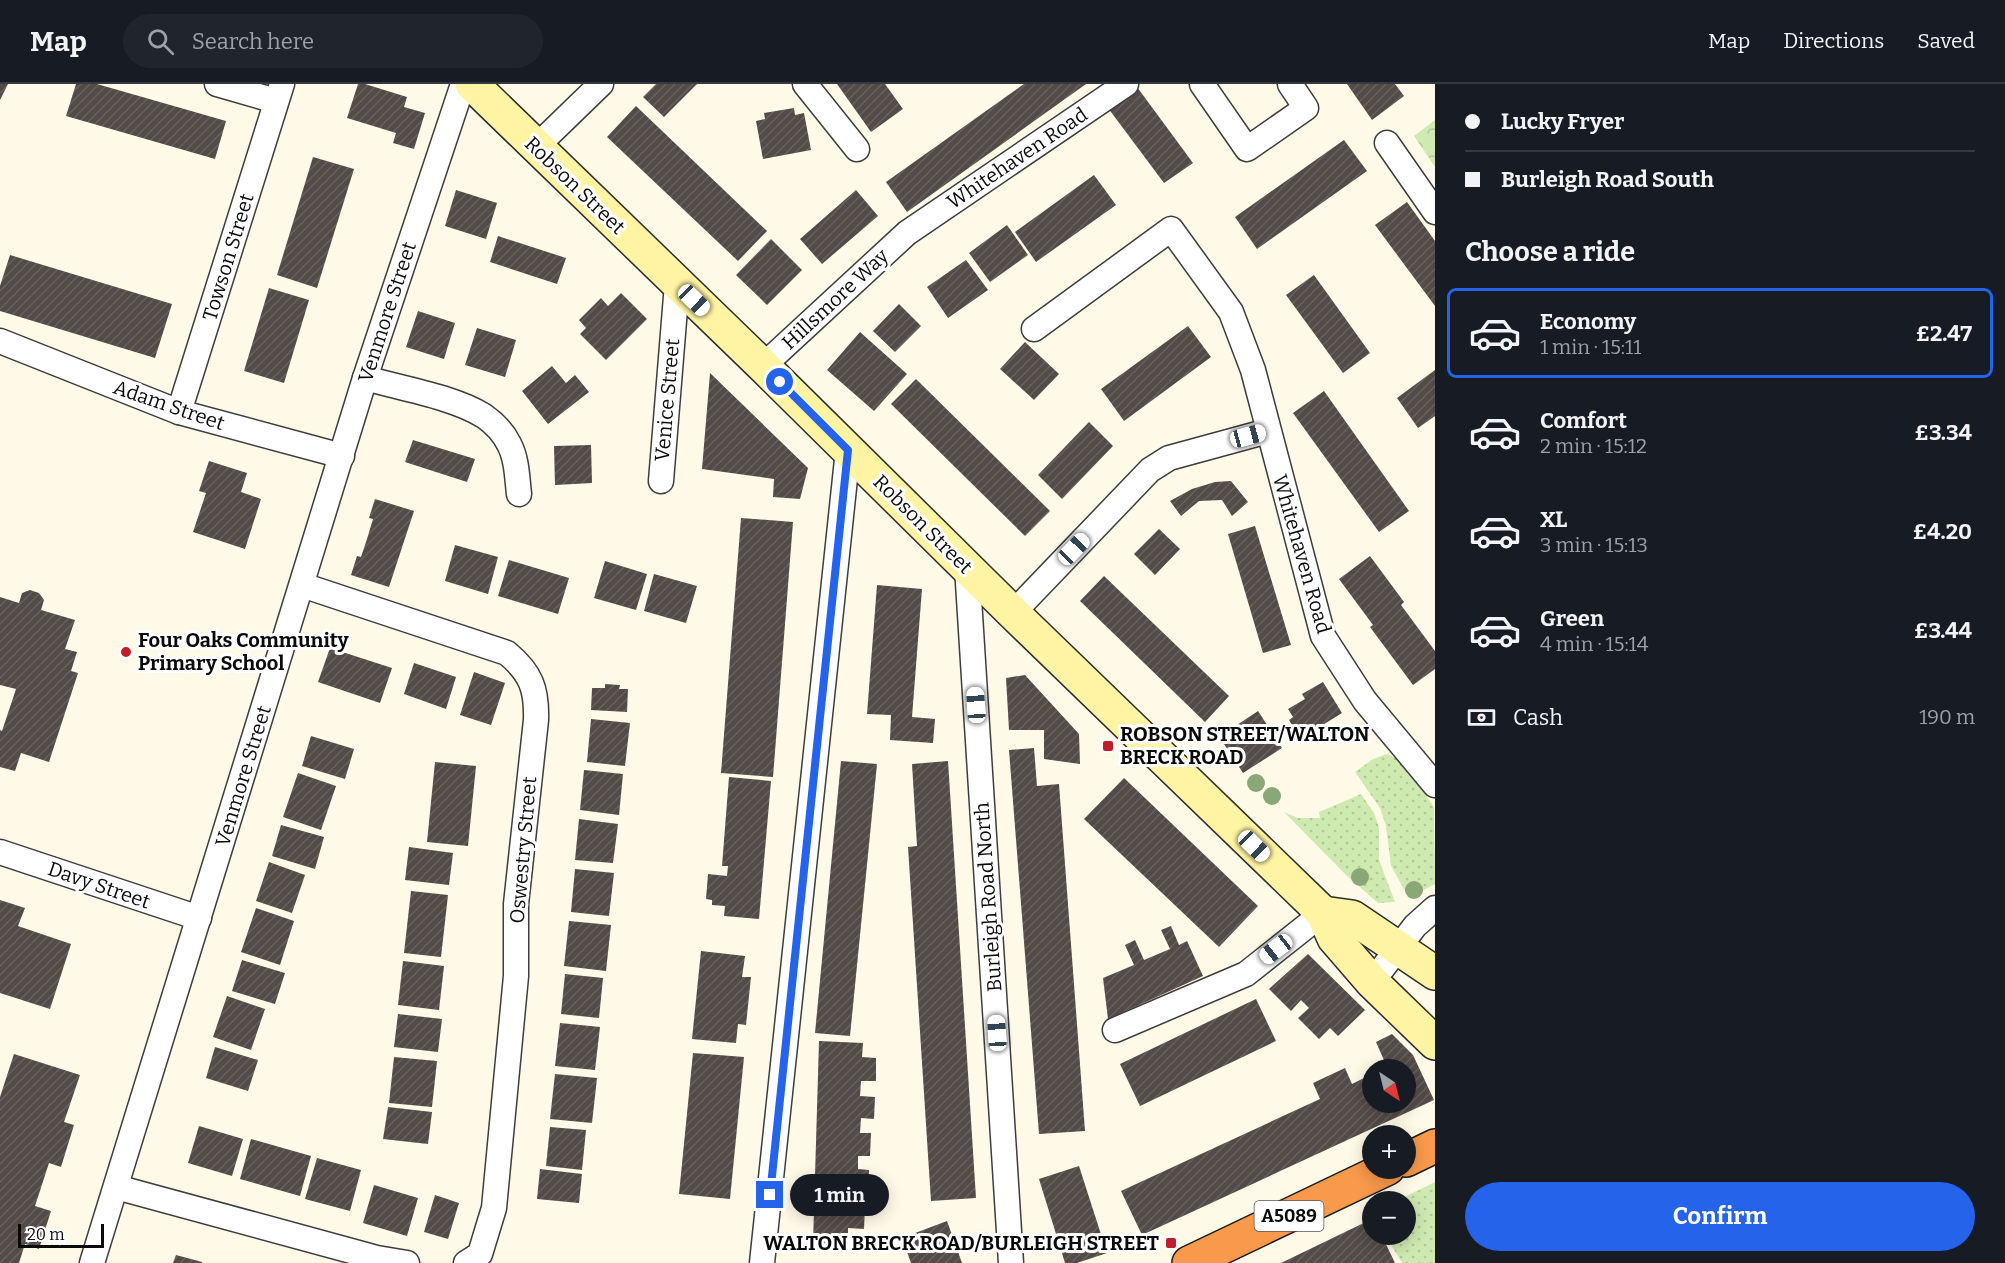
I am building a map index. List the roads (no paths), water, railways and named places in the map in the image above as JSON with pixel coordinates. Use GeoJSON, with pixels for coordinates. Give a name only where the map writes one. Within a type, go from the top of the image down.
{"type":"FeatureCollection","features":[{"type":"Feature","properties":{"kind":"highway"},"geometry":{"type":"LineString","coordinates":[[1416,1155],[1435,1146]]}},
{"type":"Feature","properties":{"kind":"highway","name":"A5089"},"geometry":{"type":"LineString","coordinates":[[1190,1263],[1365,1179]]}},
{"type":"Feature","properties":{"kind":"street","name":"Towson Street"},"geometry":{"type":"LineString","coordinates":[[179,412],[279,93],[217,84]]}},
{"type":"Feature","properties":{"kind":"street","name":"Venmore Street"},"geometry":{"type":"LineString","coordinates":[[92,1263],[365,378],[463,84]]}},
{"type":"Feature","properties":{"kind":"street","name":"Robson Street"},"geometry":{"type":"LineString","coordinates":[[472,84],[1323,913],[1334,938],[1372,982],[1435,1043]]}},
{"type":"Feature","properties":{"kind":"street"},"geometry":{"type":"LineString","coordinates":[[536,147],[601,84]]}},
{"type":"Feature","properties":{"kind":"street"},"geometry":{"type":"LineString","coordinates":[[805,84],[857,149]]}},
{"type":"Feature","properties":{"kind":"street","name":"Whitehaven Road"},"geometry":{"type":"LineString","coordinates":[[907,233],[1126,84]]}},
{"type":"Feature","properties":{"kind":"street"},"geometry":{"type":"LineString","coordinates":[[1202,84],[1247,149],[1306,108],[1290,84]]}},
{"type":"Feature","properties":{"kind":"street"},"geometry":{"type":"LineString","coordinates":[[1387,143],[1435,212]]}},
{"type":"Feature","properties":{"kind":"street","name":"Whitehaven Road"},"geometry":{"type":"LineString","coordinates":[[1034,328],[1171,229],[1231,312],[1253,370],[1323,636],[1365,701],[1435,785]]}},
{"type":"Feature","properties":{"kind":"street","name":"Hillsmore Way"},"geometry":{"type":"LineString","coordinates":[[763,366],[907,233]]}},
{"type":"Feature","properties":{"kind":"street","name":"Venice Street"},"geometry":{"type":"LineString","coordinates":[[661,481],[677,284]]}},
{"type":"Feature","properties":{"kind":"street","name":"Adam Street"},"geometry":{"type":"LineString","coordinates":[[0,341],[179,412],[342,456]]}},
{"type":"Feature","properties":{"kind":"street"},"geometry":{"type":"LineString","coordinates":[[365,378],[450,402],[483,416],[496,426],[509,444],[516,464],[519,494]]}},
{"type":"Feature","properties":{"kind":"street"},"geometry":{"type":"LineString","coordinates":[[1013,613],[1150,470],[1169,458],[1268,431]]}},
{"type":"Feature","properties":{"kind":"street"},"geometry":{"type":"LineString","coordinates":[[762,1263],[848,450]]}},
{"type":"Feature","properties":{"kind":"street","name":"Burleigh Road North"},"geometry":{"type":"LineString","coordinates":[[967,567],[1011,1263]]}},
{"type":"Feature","properties":{"kind":"street","name":"Oswestry Street"},"geometry":{"type":"LineString","coordinates":[[302,585],[507,653],[521,665],[534,688],[537,702],[536,720],[516,904],[516,976],[494,1208],[480,1254],[466,1263]]}},
{"type":"Feature","properties":{"kind":"street","name":"Davy Street"},"geometry":{"type":"LineString","coordinates":[[0,852],[199,918]]}},
{"type":"Feature","properties":{"kind":"street"},"geometry":{"type":"LineString","coordinates":[[1372,982],[1415,926],[1435,908]]}},
{"type":"Feature","properties":{"kind":"street"},"geometry":{"type":"LineString","coordinates":[[1115,1030],[1245,974],[1323,913],[1352,917],[1435,973]]}},
{"type":"Feature","properties":{"kind":"street"},"geometry":{"type":"LineString","coordinates":[[116,1187],[377,1258],[407,1263]]}},
{"type":"Feature","properties":{"kind":"place","name":"Four Oaks Community Primary School"},"geometry":{"type":"Point","coordinates":[126,652]}},
{"type":"Feature","properties":{"kind":"place","name":"ROBSON STREET/WALTON BRECK ROAD"},"geometry":{"type":"Point","coordinates":[1108,746]}},
{"type":"Feature","properties":{"kind":"place","name":"WALTON BRECK ROAD/BURLEIGH STREET"},"geometry":{"type":"Point","coordinates":[1171,1243]}}]}
